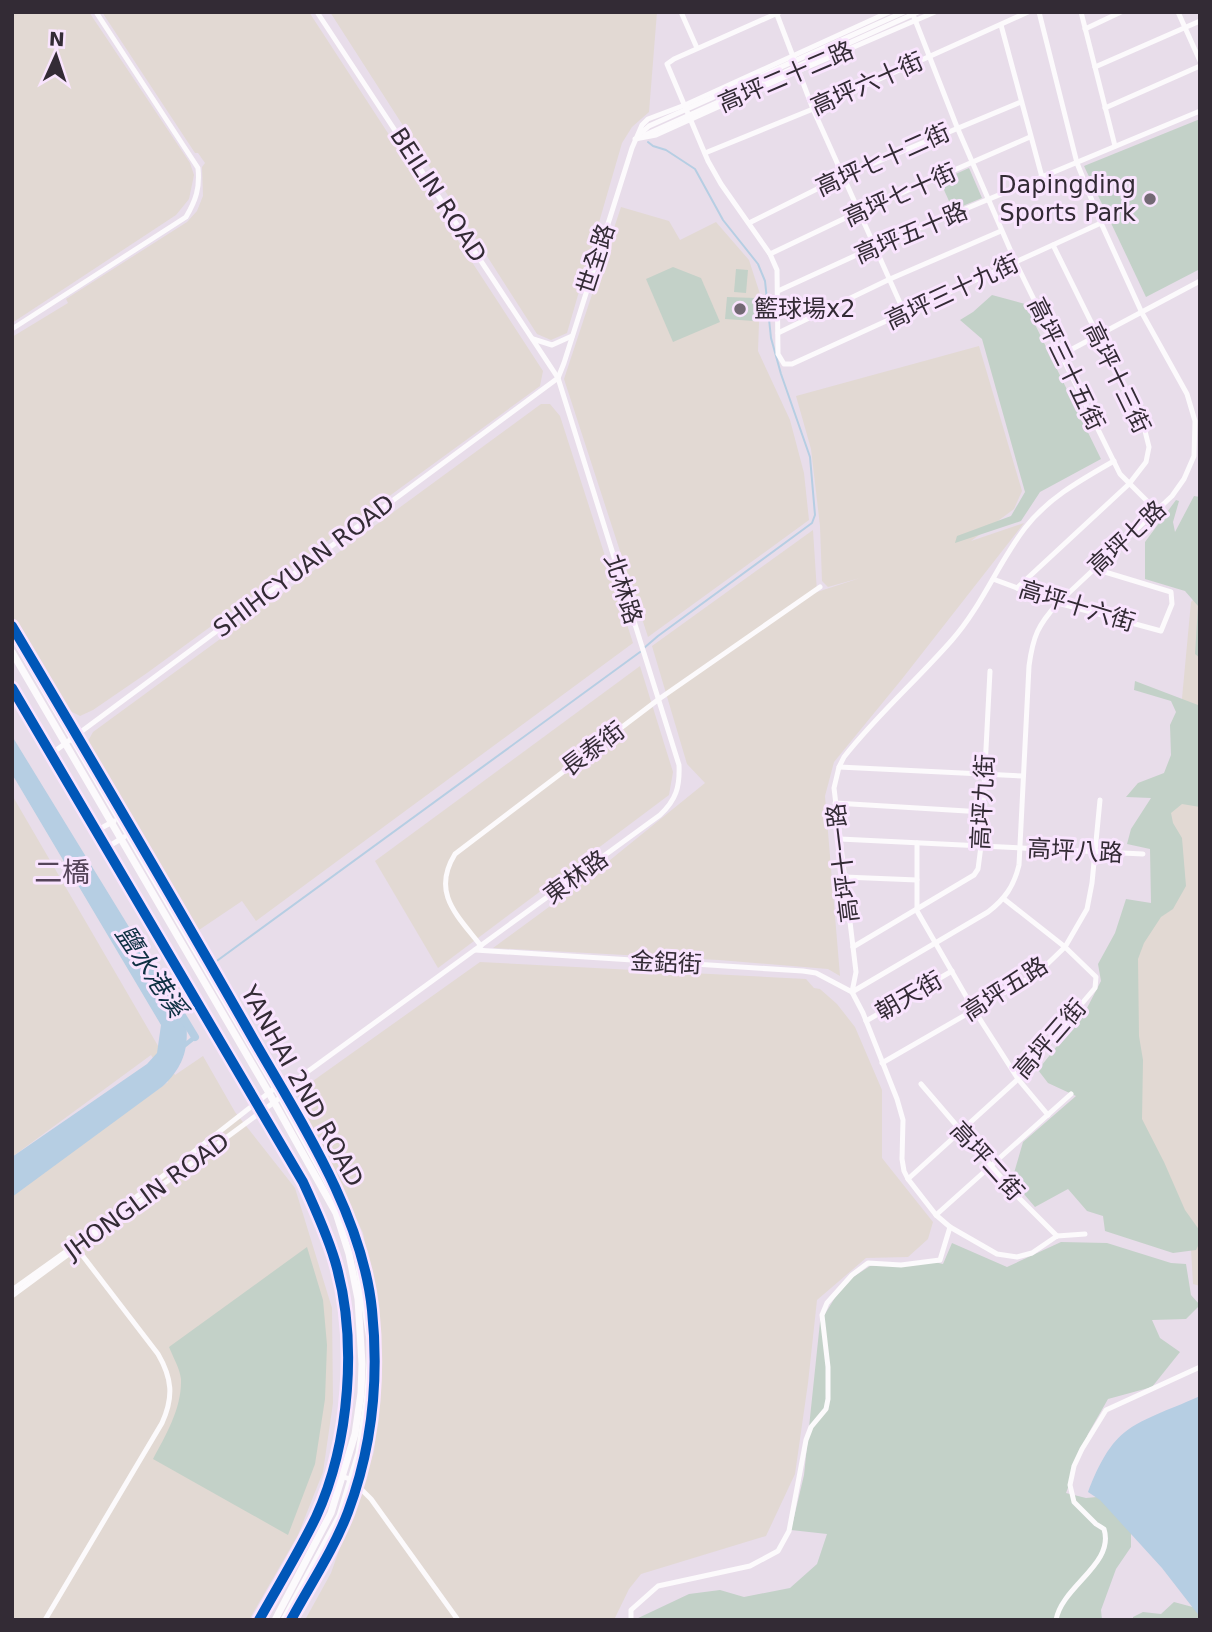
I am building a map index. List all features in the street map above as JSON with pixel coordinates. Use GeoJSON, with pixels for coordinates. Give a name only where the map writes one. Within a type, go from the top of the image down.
{"type":"FeatureCollection","features":[{"type":"Feature","properties":{"kind":"main road"},"geometry":{"type":"LineString","coordinates":[[12,634],[131,833]]}},
{"type":"Feature","properties":{"kind":"main road","name":"YANHAI 2ND ROAD"},"geometry":{"type":"LineString","coordinates":[[12,652],[186,952],[277,1093],[336,1213],[349,1254],[358,1299],[361,1393],[355,1434],[344,1476],[316,1560]]}},
{"type":"Feature","properties":{"kind":"main road","name":"YANHAI 2ND ROAD"},"geometry":{"type":"LineString","coordinates":[[131,833],[342,1209],[357,1254],[368,1326],[370,1363],[364,1426],[355,1481],[316,1560]]}},
{"type":"Feature","properties":{"kind":"main road"},"geometry":{"type":"LineString","coordinates":[[186,952],[195,948]]}},
{"type":"Feature","properties":{"kind":"main road"},"geometry":{"type":"LineString","coordinates":[[284,1620],[316,1560]]}},
{"type":"Feature","properties":{"kind":"main road"},"geometry":{"type":"LineString","coordinates":[[275,1620],[295,1599]]}},
{"type":"Feature","properties":{"kind":"street"},"geometry":{"type":"LineString","coordinates":[[12,329],[186,217],[200,186],[198,168],[96,12]]}},
{"type":"Feature","properties":{"kind":"street","name":"BEILIN ROAD"},"geometry":{"type":"LineString","coordinates":[[317,12],[558,378]]}},
{"type":"Feature","properties":{"kind":"street"},"geometry":{"type":"LineString","coordinates":[[681,12],[697,48],[778,13],[813,109],[905,314]]}},
{"type":"Feature","properties":{"kind":"street","name":"高坪二十二路"},"geometry":{"type":"LineString","coordinates":[[795,64],[889,12]]}},
{"type":"Feature","properties":{"kind":"street","name":"高坪二十二路"},"geometry":{"type":"LineString","coordinates":[[635,139],[648,119],[688,111],[904,12]]}},
{"type":"Feature","properties":{"kind":"street","name":"高坪二十二路"},"geometry":{"type":"LineString","coordinates":[[635,139],[688,111],[795,64],[915,15],[936,12]]}},
{"type":"Feature","properties":{"kind":"street","name":"高坪六十街"},"geometry":{"type":"LineString","coordinates":[[705,153],[813,109],[1028,12]]}},
{"type":"Feature","properties":{"kind":"street","name":"高坪七路"},"geometry":{"type":"LineString","coordinates":[[1004,899],[1014,883],[1020,848],[1032,644],[1043,619],[1058,603],[1172,496],[1194,456],[1197,421],[1187,394],[1142,313],[1077,163],[1039,12]]}},
{"type":"Feature","properties":{"kind":"street"},"geometry":{"type":"LineString","coordinates":[[1081,12],[1115,146]]}},
{"type":"Feature","properties":{"kind":"street"},"geometry":{"type":"LineString","coordinates":[[1085,29],[1121,12]]}},
{"type":"Feature","properties":{"kind":"street"},"geometry":{"type":"LineString","coordinates":[[1178,12],[1200,61]]}},
{"type":"Feature","properties":{"kind":"street","name":"高坪三十五街"},"geometry":{"type":"LineString","coordinates":[[915,15],[957,127],[1016,263],[1120,474],[1157,511]]}},
{"type":"Feature","properties":{"kind":"street"},"geometry":{"type":"LineString","coordinates":[[1095,67],[1200,21]]}},
{"type":"Feature","properties":{"kind":"street"},"geometry":{"type":"LineString","coordinates":[[1001,25],[1042,177]]}},
{"type":"Feature","properties":{"kind":"street","name":"高坪三十九街"},"geometry":{"type":"LineString","coordinates":[[697,48],[667,64],[721,184],[770,254],[777,270],[778,354],[784,364],[792,364],[905,314],[1101,223]]}},
{"type":"Feature","properties":{"kind":"street"},"geometry":{"type":"LineString","coordinates":[[1105,108],[1200,66]]}},
{"type":"Feature","properties":{"kind":"street","name":"高坪七十二街"},"geometry":{"type":"LineString","coordinates":[[749,223],[843,176],[1021,102]]}},
{"type":"Feature","properties":{"kind":"street","name":"高坪五十路"},"geometry":{"type":"LineString","coordinates":[[778,291],[874,247],[1200,111]]}},
{"type":"Feature","properties":{"kind":"street","name":"高坪七十街"},"geometry":{"type":"LineString","coordinates":[[770,254],[858,212],[1030,137]]}},
{"type":"Feature","properties":{"kind":"street","name":"世全路"},"geometry":{"type":"LineString","coordinates":[[558,378],[635,139]]}},
{"type":"Feature","properties":{"kind":"street"},"geometry":{"type":"LineString","coordinates":[[778,333],[890,279],[1002,231]]}},
{"type":"Feature","properties":{"kind":"street","name":"高坪十三街"},"geometry":{"type":"LineString","coordinates":[[1017,588],[1129,484],[1146,462],[1149,447],[1145,431],[1053,245]]}},
{"type":"Feature","properties":{"kind":"street"},"geometry":{"type":"LineString","coordinates":[[1061,355],[1200,281]]}},
{"type":"Feature","properties":{"kind":"street"},"geometry":{"type":"LineString","coordinates":[[533,339],[552,345],[572,337]]}},
{"type":"Feature","properties":{"kind":"street","name":"北林路"},"geometry":{"type":"LineString","coordinates":[[558,378],[679,765],[678,787],[674,800]]}},
{"type":"Feature","properties":{"kind":"street","name":"SHIHCYUAN ROAD"},"geometry":{"type":"LineString","coordinates":[[51,754],[558,378]]}},
{"type":"Feature","properties":{"kind":"street","name":"高坪十一路"},"geometry":{"type":"LineString","coordinates":[[1057,1236],[1032,1253],[1007,1257],[988,1250],[950,1227],[936,1214],[904,1171],[903,1120],[866,1021],[852,992],[856,972],[834,788],[844,757],[953,639],[976,608],[1026,527],[1051,501],[1078,481],[1114,461]]}},
{"type":"Feature","properties":{"kind":"street","name":"高坪十六街"},"geometry":{"type":"LineString","coordinates":[[993,579],[1058,603],[1161,631],[1172,604],[1171,592],[1095,569]]}},
{"type":"Feature","properties":{"kind":"street","name":"長泰街"},"geometry":{"type":"LineString","coordinates":[[478,948],[446,896],[446,874],[455,854],[659,699],[820,587]]}},
{"type":"Feature","properties":{"kind":"street"},"geometry":{"type":"LineString","coordinates":[[12,625],[75,736],[91,759],[121,817],[96,831]]}},
{"type":"Feature","properties":{"kind":"street","name":"高坪九街"},"geometry":{"type":"LineString","coordinates":[[853,947],[974,875],[981,846],[990,671]]}},
{"type":"Feature","properties":{"kind":"street","name":"YANHAI 2ND ROAD"},"geometry":{"type":"LineString","coordinates":[[12,688],[303,1182],[335,1262],[346,1326],[348,1362],[345,1400],[332,1473],[316,1516],[259,1620]]}},
{"type":"Feature","properties":{"kind":"street"},"geometry":{"type":"LineString","coordinates":[[839,767],[1023,776]]}},
{"type":"Feature","properties":{"kind":"street","name":"東林路"},"geometry":{"type":"LineString","coordinates":[[277,1093],[660,815],[674,800]]}},
{"type":"Feature","properties":{"kind":"street","name":"高坪五路"},"geometry":{"type":"LineString","coordinates":[[882,1063],[1038,973],[1065,947],[1087,909],[1096,852],[1100,800]]}},
{"type":"Feature","properties":{"kind":"street"},"geometry":{"type":"LineString","coordinates":[[835,803],[983,812]]}},
{"type":"Feature","properties":{"kind":"street"},"geometry":{"type":"LineString","coordinates":[[106,848],[131,833]]}},
{"type":"Feature","properties":{"kind":"street","name":"YANHAI 2ND ROAD"},"geometry":{"type":"LineString","coordinates":[[131,833],[277,1093]]}},
{"type":"Feature","properties":{"kind":"street","name":"高坪八路"},"geometry":{"type":"LineString","coordinates":[[840,839],[1143,854]]}},
{"type":"Feature","properties":{"kind":"street"},"geometry":{"type":"LineString","coordinates":[[917,843],[917,911],[1017,1079],[1048,1115]]}},
{"type":"Feature","properties":{"kind":"street"},"geometry":{"type":"LineString","coordinates":[[844,877],[917,880]]}},
{"type":"Feature","properties":{"kind":"street"},"geometry":{"type":"LineString","coordinates":[[852,992],[988,912],[1004,899]]}},
{"type":"Feature","properties":{"kind":"street","name":"高坪三街"},"geometry":{"type":"LineString","coordinates":[[908,1179],[1017,1079],[1095,988],[1096,977],[1065,947],[1004,899]]}},
{"type":"Feature","properties":{"kind":"street","name":"金鋁街"},"geometry":{"type":"LineString","coordinates":[[478,948],[803,971],[816,973],[852,992]]}},
{"type":"Feature","properties":{"kind":"street","name":"朝天街"},"geometry":{"type":"LineString","coordinates":[[866,1021],[952,971]]}},
{"type":"Feature","properties":{"kind":"street","name":"高坪二街"},"geometry":{"type":"LineString","coordinates":[[921,1084],[1016,1195],[1057,1236]]}},
{"type":"Feature","properties":{"kind":"street","name":"JHONGLIN ROAD"},"geometry":{"type":"LineString","coordinates":[[12,1296],[257,1103],[277,1093]]}},
{"type":"Feature","properties":{"kind":"street","name":"JHONGLIN ROAD"},"geometry":{"type":"LineString","coordinates":[[12,1290],[76,1247],[261,1112],[277,1093]]}},
{"type":"Feature","properties":{"kind":"street"},"geometry":{"type":"LineString","coordinates":[[936,1214],[1071,1094]]}},
{"type":"Feature","properties":{"kind":"street"},"geometry":{"type":"LineString","coordinates":[[631,1620],[631,1610],[658,1586],[750,1566],[778,1551],[789,1531],[806,1440],[811,1427],[826,1409],[829,1386],[822,1315],[827,1303],[852,1275],[868,1264],[901,1265],[940,1260],[950,1227]]}},
{"type":"Feature","properties":{"kind":"street"},"geometry":{"type":"LineString","coordinates":[[1057,1236],[1085,1234]]}},
{"type":"Feature","properties":{"kind":"street"},"geometry":{"type":"LineString","coordinates":[[45,1620],[162,1423],[170,1405],[171,1389],[166,1368],[158,1354],[69,1238]]}},
{"type":"Feature","properties":{"kind":"street"},"geometry":{"type":"LineString","coordinates":[[1056,1620],[1058,1610],[1098,1562],[1106,1546],[1104,1529],[1073,1502],[1070,1485],[1074,1466],[1082,1449],[1106,1410],[1200,1367]]}},
{"type":"Feature","properties":{"kind":"street"},"geometry":{"type":"LineString","coordinates":[[332,1473],[355,1481],[387,1520],[458,1620]]}},
{"type":"Feature","properties":{"kind":"street"},"geometry":{"type":"LineString","coordinates":[[291,1620],[295,1599],[316,1560]]}},
{"type":"Feature","properties":{"kind":"shaded area"},"geometry":{"type":"Polygon","coordinates":[[[12,12],[89,12],[190,163],[194,175],[189,199],[176,215],[12,323],[12,12]]]}},
{"type":"Feature","properties":{"kind":"shaded area"},"geometry":{"type":"Polygon","coordinates":[[[102,12],[309,12],[543,371],[540,386],[147,673],[80,716],[66,709],[12,617],[12,337],[68,303],[66,299],[187,222],[197,211],[203,196],[202,167],[205,163],[198,153],[195,153],[102,12]]]}},
{"type":"Feature","properties":{"kind":"shaded area"},"geometry":{"type":"Polygon","coordinates":[[[330,12],[657,12],[649,112],[632,127],[622,143],[567,333],[551,340],[537,334],[330,12]]]}},
{"type":"Feature","properties":{"kind":"shaded area","name":"Dapingding Sports Park"},"geometry":{"type":"Polygon","coordinates":[[[1200,119],[1200,269],[1146,297],[1084,166],[1200,119]]]}},
{"type":"Feature","properties":{"kind":"shaded area"},"geometry":{"type":"Polygon","coordinates":[[[969,168],[982,198],[953,210],[940,181],[969,168]]]}},
{"type":"Feature","properties":{"kind":"shaded area"},"geometry":{"type":"Polygon","coordinates":[[[621,207],[669,221],[680,240],[716,222],[749,260],[760,294],[758,351],[790,420],[804,473],[809,520],[648,637],[564,379],[621,207]]]}},
{"type":"Feature","properties":{"kind":"shaded area"},"geometry":{"type":"Polygon","coordinates":[[[673,267],[701,278],[720,322],[673,342],[646,279],[673,267]]]}},
{"type":"Feature","properties":{"kind":"shaded area"},"geometry":{"type":"Polygon","coordinates":[[[736,269],[748,270],[746,293],[734,292],[736,269]]]}},
{"type":"Feature","properties":{"kind":"shaded area"},"geometry":{"type":"Polygon","coordinates":[[[992,295],[1025,304],[1101,459],[1040,492],[1021,521],[955,543],[957,536],[1011,516],[1025,492],[982,339],[960,320],[992,295]]]}},
{"type":"Feature","properties":{"kind":"shaded area","name":"籃球場x2"},"geometry":{"type":"Polygon","coordinates":[[[727,297],[755,298],[754,321],[725,319],[727,297]]]}},
{"type":"Feature","properties":{"kind":"shaded area"},"geometry":{"type":"Polygon","coordinates":[[[979,346],[1022,491],[1014,509],[971,541],[1024,523],[834,762],[825,796],[840,976],[828,969],[719,960],[493,948],[583,882],[705,783],[687,764],[652,646],[813,530],[817,592],[860,578],[828,587],[822,581],[820,526],[811,449],[796,396],[979,346]]]}},
{"type":"Feature","properties":{"kind":"shaded area"},"geometry":{"type":"Polygon","coordinates":[[[541,404],[550,404],[560,416],[633,643],[256,921],[242,901],[196,932],[90,751],[88,741],[93,732],[541,404]]]}},
{"type":"Feature","properties":{"kind":"shaded area"},"geometry":{"type":"Polygon","coordinates":[[[1194,496],[1200,497],[1200,658],[1195,654],[1198,606],[1185,591],[1145,579],[1145,542],[1176,500],[1179,501],[1173,522],[1175,532],[1194,496]]]}},
{"type":"Feature","properties":{"kind":"shaded area"},"geometry":{"type":"Polygon","coordinates":[[[1200,594],[1200,1286],[1193,1284],[1190,1231],[1119,1076],[1131,950],[1154,909],[1181,709],[1191,602],[1200,594]]]}},
{"type":"Feature","properties":{"kind":"shaded area"},"geometry":{"type":"Polygon","coordinates":[[[640,666],[673,772],[669,795],[438,968],[375,861],[640,666]]]}},
{"type":"Feature","properties":{"kind":"shaded area"},"geometry":{"type":"Polygon","coordinates":[[[1135,681],[1198,705],[1200,701],[1200,807],[1182,804],[1171,813],[1173,823],[1182,838],[1186,886],[1173,909],[1161,917],[1144,943],[1138,959],[1139,1036],[1143,1060],[1142,1119],[1185,1210],[1200,1231],[1200,1242],[1196,1250],[1173,1253],[1105,1231],[1103,1216],[1087,1211],[1068,1189],[1035,1207],[1012,1180],[1023,1142],[1076,1096],[1048,1083],[1038,1070],[1087,1008],[1101,981],[1098,964],[1115,933],[1126,899],[1151,903],[1150,849],[1127,844],[1131,829],[1151,798],[1126,797],[1138,783],[1164,773],[1171,755],[1170,725],[1176,712],[1171,701],[1134,690],[1135,681]]]}},
{"type":"Feature","properties":{"kind":"shaded area"},"geometry":{"type":"Polygon","coordinates":[[[12,795],[175,1075],[203,1056],[235,1112],[295,1188],[332,1308],[333,1403],[323,1472],[298,1535],[249,1620],[12,1620],[12,1195],[168,1082],[151,1055],[12,1157],[12,795]]]}},
{"type":"Feature","properties":{"kind":"shaded area"},"geometry":{"type":"Polygon","coordinates":[[[480,962],[806,979],[837,1004],[855,1027],[882,1090],[882,1158],[933,1222],[928,1239],[908,1257],[866,1258],[817,1300],[795,1474],[766,1536],[641,1574],[629,1589],[614,1620],[305,1620],[331,1573],[374,1452],[382,1373],[373,1283],[363,1233],[296,1093],[480,962]]]}},
{"type":"Feature","properties":{"kind":"shaded area"},"geometry":{"type":"Polygon","coordinates":[[[1061,1242],[1107,1243],[1171,1263],[1186,1264],[1191,1295],[1200,1305],[1186,1319],[1152,1320],[1160,1338],[1180,1352],[1152,1387],[1108,1399],[1088,1434],[1066,1493],[1086,1498],[1108,1496],[1131,1502],[1131,1547],[1116,1569],[1101,1610],[1102,1620],[634,1620],[689,1594],[720,1590],[744,1597],[790,1588],[817,1564],[827,1534],[791,1530],[804,1475],[820,1322],[844,1283],[870,1266],[930,1261],[943,1264],[952,1243],[1007,1267],[1061,1242]]]}},
{"type":"Feature","properties":{"kind":"shaded area"},"geometry":{"type":"Polygon","coordinates":[[[307,1247],[323,1300],[327,1345],[325,1399],[315,1464],[288,1535],[153,1459],[172,1421],[181,1390],[178,1367],[169,1347],[307,1247]]]}},
{"type":"Feature","properties":{"kind":"shaded area"},"geometry":{"type":"Polygon","coordinates":[[[1174,1602],[1200,1609],[1198,1620],[1133,1620],[1133,1617],[1143,1612],[1161,1614],[1174,1602]]]}},
{"type":"Feature","properties":{"kind":"water"},"geometry":{"type":"Polygon","coordinates":[[[12,736],[186,1020],[187,1030],[184,1056],[163,1086],[12,1197],[12,1157],[147,1064],[157,1053],[161,1025],[12,774],[12,736]]]}},
{"type":"Feature","properties":{"kind":"water"},"geometry":{"type":"Polygon","coordinates":[[[1200,1396],[1200,1617],[1162,1568],[1100,1500],[1088,1492],[1107,1452],[1125,1432],[1151,1417],[1200,1396]]]}},
{"type":"Feature","properties":{"kind":"waterway"},"geometry":{"type":"LineString","coordinates":[[644,648],[812,523],[815,515],[810,457],[771,338],[765,281],[758,264],[723,220],[695,169],[648,142]]}},
{"type":"Feature","properties":{"kind":"waterway"},"geometry":{"type":"LineString","coordinates":[[214,963],[640,652]]}},
{"type":"Feature","properties":{"kind":"waterway"},"geometry":{"type":"LineString","coordinates":[[170,996],[176,991]]}},
{"type":"Feature","properties":{"kind":"waterway","name":"鹽水港溪"},"geometry":{"type":"LineString","coordinates":[[181,1014],[195,1037]]}},
{"type":"Feature","properties":{"kind":"waterway","name":"鹽水港溪"},"geometry":{"type":"LineString","coordinates":[[185,1045],[195,1037]]}},
{"type":"Feature","properties":{"kind":"cycle path"},"geometry":{"type":"LineString","coordinates":[[12,626],[305,1128],[341,1200],[366,1273],[372,1310],[375,1361],[372,1412],[363,1463],[342,1526],[291,1620]]}},
{"type":"Feature","properties":{"kind":"cycle path"},"geometry":{"type":"LineString","coordinates":[[12,688],[303,1182],[335,1261],[347,1324],[348,1357],[347,1391],[337,1457],[316,1517],[259,1620]]}},
{"type":"Feature","properties":{"kind":"place","name":"Dapingding Sports Park"},"geometry":{"type":"Point","coordinates":[1150,199]}},
{"type":"Feature","properties":{"kind":"place","name":"籃球場x2"},"geometry":{"type":"Point","coordinates":[740,309]}},
{"type":"Feature","properties":{"kind":"district","name":"二橋"},"geometry":{"type":"Point","coordinates":[62,872]}}]}
